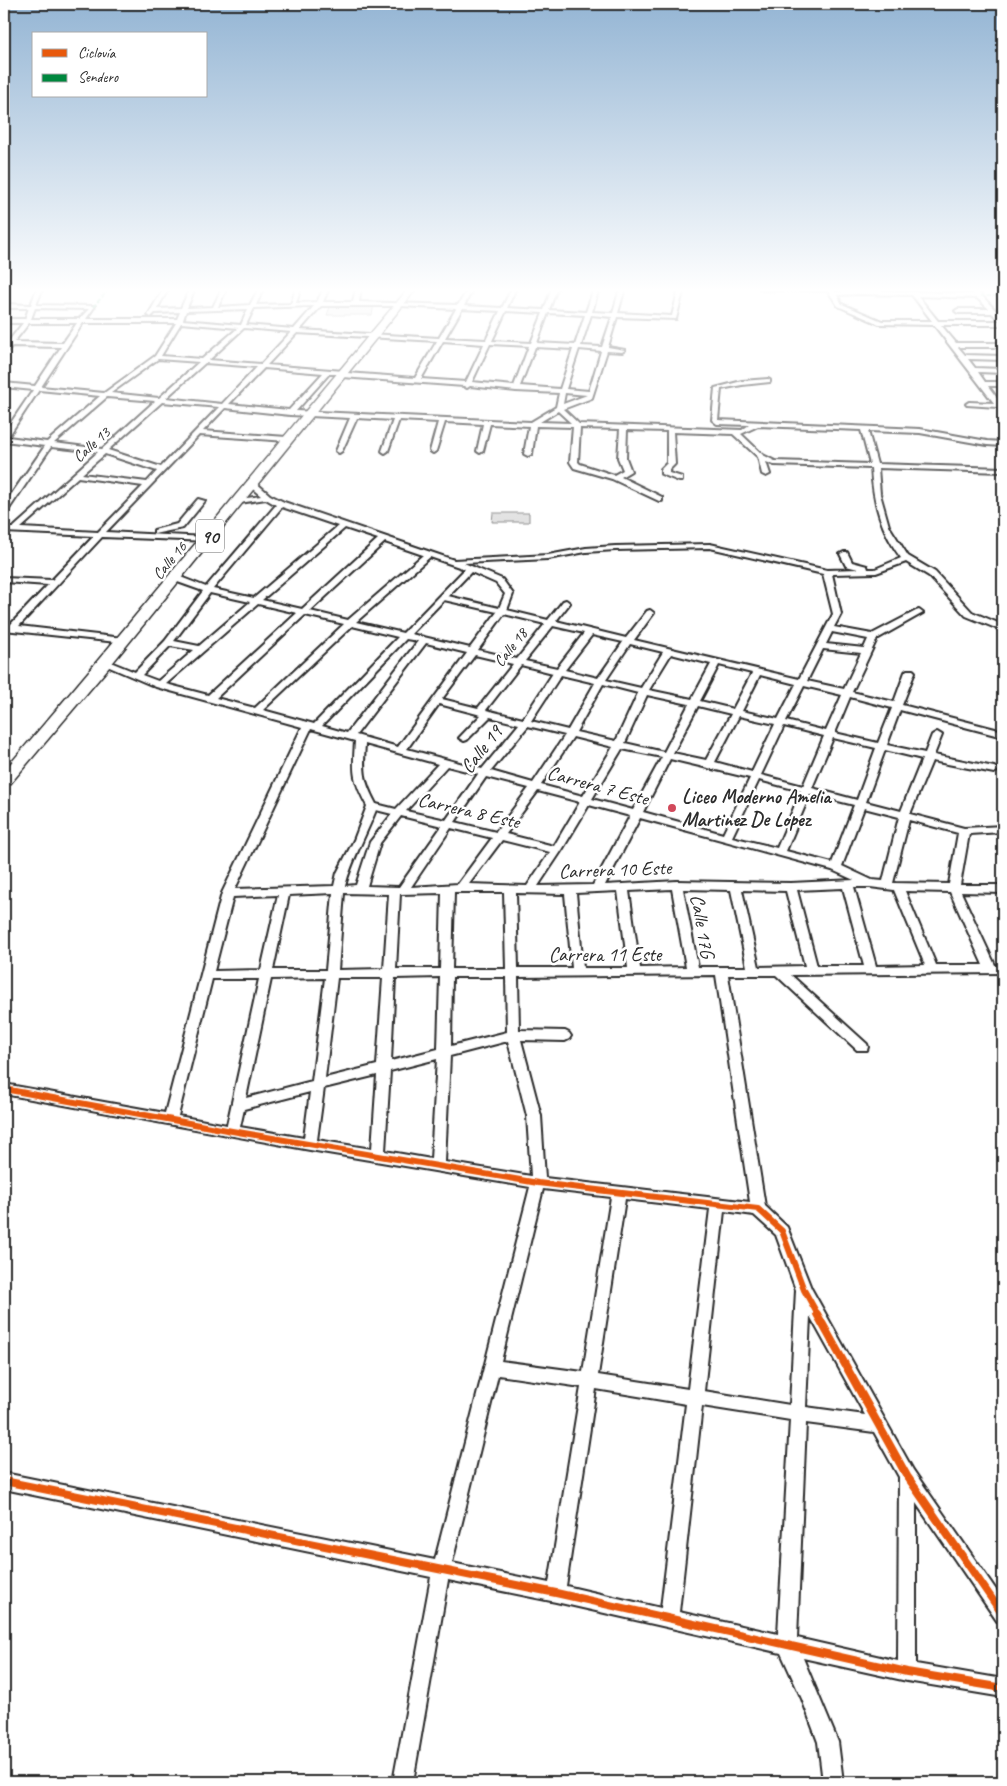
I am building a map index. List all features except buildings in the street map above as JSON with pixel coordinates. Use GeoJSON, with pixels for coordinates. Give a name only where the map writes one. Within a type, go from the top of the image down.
{"type":"FeatureCollection","features":[{"type":"Feature","properties":{"kind":"highway","name":"Calle 16"},"geometry":{"type":"LineString","coordinates":[[4,781],[105,663],[207,539],[251,482],[345,371]]}},
{"type":"Feature","properties":{"kind":"street"},"geometry":{"type":"LineString","coordinates":[[48,371],[4,438],[104,451],[162,470]]}},
{"type":"Feature","properties":{"kind":"street"},"geometry":{"type":"LineString","coordinates":[[4,510],[50,443],[105,395],[137,371]]}},
{"type":"Feature","properties":{"kind":"street","name":"Calle 13"},"geometry":{"type":"LineString","coordinates":[[14,530],[192,371]]}},
{"type":"Feature","properties":{"kind":"street"},"geometry":{"type":"LineString","coordinates":[[8,628],[54,583],[257,371]]}},
{"type":"Feature","properties":{"kind":"street"},"geometry":{"type":"LineString","coordinates":[[320,371],[467,386],[591,393]]}},
{"type":"Feature","properties":{"kind":"street"},"geometry":{"type":"LineString","coordinates":[[417,381],[423,371]]}},
{"type":"Feature","properties":{"kind":"street"},"geometry":{"type":"LineString","coordinates":[[467,386],[474,371]]}},
{"type":"Feature","properties":{"kind":"street"},"geometry":{"type":"LineString","coordinates":[[516,389],[523,371]]}},
{"type":"Feature","properties":{"kind":"street"},"geometry":{"type":"LineString","coordinates":[[559,408],[569,371]]}},
{"type":"Feature","properties":{"kind":"street"},"geometry":{"type":"LineString","coordinates":[[528,454],[534,423],[559,408],[588,398],[597,371]]}},
{"type":"Feature","properties":{"kind":"street"},"geometry":{"type":"LineString","coordinates":[[974,371],[994,398],[1002,404]]}},
{"type":"Feature","properties":{"kind":"street"},"geometry":{"type":"LineString","coordinates":[[290,413],[327,372]]}},
{"type":"Feature","properties":{"kind":"street"},"geometry":{"type":"LineString","coordinates":[[768,381],[742,383],[718,388],[715,420],[717,422],[920,431],[1003,444]]}},
{"type":"Feature","properties":{"kind":"street"},"geometry":{"type":"LineString","coordinates":[[983,384],[1003,384]]}},
{"type":"Feature","properties":{"kind":"street"},"geometry":{"type":"LineString","coordinates":[[4,385],[308,414],[735,432],[743,432],[755,424]]}},
{"type":"Feature","properties":{"kind":"street"},"geometry":{"type":"LineString","coordinates":[[968,404],[1002,404]]}},
{"type":"Feature","properties":{"kind":"street"},"geometry":{"type":"LineString","coordinates":[[559,408],[577,425]]}},
{"type":"Feature","properties":{"kind":"street"},"geometry":{"type":"LineString","coordinates":[[339,451],[355,415]]}},
{"type":"Feature","properties":{"kind":"street"},"geometry":{"type":"LineString","coordinates":[[386,451],[397,417]]}},
{"type":"Feature","properties":{"kind":"street"},"geometry":{"type":"LineString","coordinates":[[433,451],[442,419]]}},
{"type":"Feature","properties":{"kind":"street"},"geometry":{"type":"LineString","coordinates":[[480,451],[487,421]]}},
{"type":"Feature","properties":{"kind":"street"},"geometry":{"type":"LineString","coordinates":[[577,425],[574,462],[577,466],[615,477],[658,499]]}},
{"type":"Feature","properties":{"kind":"street"},"geometry":{"type":"LineString","coordinates":[[615,477],[627,471],[622,458],[624,427]]}},
{"type":"Feature","properties":{"kind":"street"},"geometry":{"type":"LineString","coordinates":[[670,429],[671,464],[665,474],[679,479]]}},
{"type":"Feature","properties":{"kind":"street"},"geometry":{"type":"LineString","coordinates":[[864,429],[874,465],[876,494],[885,526],[896,546],[907,559],[932,574],[969,614],[1003,628]]}},
{"type":"Feature","properties":{"kind":"street"},"geometry":{"type":"LineString","coordinates":[[735,432],[761,456],[774,463],[1003,470]]}},
{"type":"Feature","properties":{"kind":"street"},"geometry":{"type":"LineString","coordinates":[[197,433],[287,439]]}},
{"type":"Feature","properties":{"kind":"street"},"geometry":{"type":"LineString","coordinates":[[761,456],[766,474]]}},
{"type":"Feature","properties":{"kind":"street"},"geometry":{"type":"LineString","coordinates":[[77,475],[148,484]]}},
{"type":"Feature","properties":{"kind":"street"},"geometry":{"type":"LineString","coordinates":[[251,482],[267,497],[282,504],[470,568],[499,582],[509,594],[502,611],[401,750]]}},
{"type":"Feature","properties":{"kind":"street"},"geometry":{"type":"LineString","coordinates":[[236,502],[267,497]]}},
{"type":"Feature","properties":{"kind":"street"},"geometry":{"type":"LineString","coordinates":[[146,535],[180,526],[201,501]]}},
{"type":"Feature","properties":{"kind":"street"},"geometry":{"type":"LineString","coordinates":[[136,676],[168,643],[208,590],[282,504]]}},
{"type":"Feature","properties":{"kind":"street"},"geometry":{"type":"LineString","coordinates":[[159,685],[344,525]]}},
{"type":"Feature","properties":{"kind":"street"},"geometry":{"type":"LineString","coordinates":[[4,530],[207,539]]}},
{"type":"Feature","properties":{"kind":"street"},"geometry":{"type":"LineString","coordinates":[[210,699],[384,538]]}},
{"type":"Feature","properties":{"kind":"street"},"geometry":{"type":"LineString","coordinates":[[450,561],[548,557],[586,550],[615,548],[710,546],[827,572],[876,571],[907,559]]}},
{"type":"Feature","properties":{"kind":"street"},"geometry":{"type":"LineString","coordinates":[[257,711],[350,622],[430,553]]}},
{"type":"Feature","properties":{"kind":"street"},"geometry":{"type":"LineString","coordinates":[[844,554],[850,564],[876,571]]}},
{"type":"Feature","properties":{"kind":"street"},"geometry":{"type":"LineString","coordinates":[[170,1120],[228,893],[312,726],[386,655],[470,568]]}},
{"type":"Feature","properties":{"kind":"street"},"geometry":{"type":"LineString","coordinates":[[726,839],[781,722],[837,614],[827,572]]}},
{"type":"Feature","properties":{"kind":"street"},"geometry":{"type":"LineString","coordinates":[[175,578],[208,590],[600,682],[830,733],[928,757],[994,770]]}},
{"type":"Feature","properties":{"kind":"street"},"geometry":{"type":"LineString","coordinates":[[4,580],[54,583]]}},
{"type":"Feature","properties":{"kind":"street"},"geometry":{"type":"LineString","coordinates":[[442,597],[758,671],[1003,734]]}},
{"type":"Feature","properties":{"kind":"street","name":"Calle 18"},"geometry":{"type":"LineString","coordinates":[[464,738],[484,713],[519,662],[566,603]]}},
{"type":"Feature","properties":{"kind":"street"},"geometry":{"type":"LineString","coordinates":[[829,630],[873,637],[919,612]]}},
{"type":"Feature","properties":{"kind":"street"},"geometry":{"type":"LineString","coordinates":[[438,1166],[444,1053],[445,972],[454,888],[535,787],[570,734],[600,682],[628,641],[650,614]]}},
{"type":"Feature","properties":{"kind":"street"},"geometry":{"type":"LineString","coordinates":[[8,628],[123,641]]}},
{"type":"Feature","properties":{"kind":"street","name":"Calle 19"},"geometry":{"type":"LineString","coordinates":[[399,891],[484,774],[525,723],[559,672],[590,632]]}},
{"type":"Feature","properties":{"kind":"street"},"geometry":{"type":"LineString","coordinates":[[780,853],[847,693],[868,652],[873,637]]}},
{"type":"Feature","properties":{"kind":"street"},"geometry":{"type":"LineString","coordinates":[[310,1145],[332,973],[339,889],[343,873],[359,840],[372,806],[360,785],[355,738],[424,640]]}},
{"type":"Feature","properties":{"kind":"street"},"geometry":{"type":"LineString","coordinates":[[168,643],[200,649]]}},
{"type":"Feature","properties":{"kind":"street"},"geometry":{"type":"LineString","coordinates":[[822,646],[868,652]]}},
{"type":"Feature","properties":{"kind":"street"},"geometry":{"type":"LineString","coordinates":[[530,889],[557,850],[618,745],[643,692],[669,650]]}},
{"type":"Feature","properties":{"kind":"street"},"geometry":{"type":"LineString","coordinates":[[386,655],[408,661]]}},
{"type":"Feature","properties":{"kind":"street"},"geometry":{"type":"LineString","coordinates":[[597,889],[637,816],[666,755],[717,662]]}},
{"type":"Feature","properties":{"kind":"street","name":"Carrera 7 Este"},"geometry":{"type":"LineString","coordinates":[[105,663],[159,685],[637,816],[836,868],[870,883]]}},
{"type":"Feature","properties":{"kind":"street"},"geometry":{"type":"LineString","coordinates":[[709,764],[758,671]]}},
{"type":"Feature","properties":{"kind":"street"},"geometry":{"type":"LineString","coordinates":[[836,868],[910,672]]}},
{"type":"Feature","properties":{"kind":"street"},"geometry":{"type":"LineString","coordinates":[[437,701],[570,734],[709,764],[756,778],[905,814],[964,831],[1003,829]]}},
{"type":"Feature","properties":{"kind":"street"},"geometry":{"type":"LineString","coordinates":[[932,969],[892,886],[905,814],[937,735]]}},
{"type":"Feature","properties":{"kind":"street"},"geometry":{"type":"LineString","coordinates":[[360,889],[375,842],[398,813],[445,762]]}},
{"type":"Feature","properties":{"kind":"street","name":"Carrera 8 Este"},"geometry":{"type":"LineString","coordinates":[[372,806],[557,850]]}},
{"type":"Feature","properties":{"kind":"street"},"geometry":{"type":"LineString","coordinates":[[964,831],[954,888],[990,968]]}},
{"type":"Feature","properties":{"kind":"street"},"geometry":{"type":"LineString","coordinates":[[359,840],[375,842]]}},
{"type":"Feature","properties":{"kind":"street","name":"Carrera 10 Este"},"geometry":{"type":"LineString","coordinates":[[228,893],[339,889],[399,891],[454,888],[570,890],[677,885],[791,887],[870,883],[892,886],[1003,889]]}},
{"type":"Feature","properties":{"kind":"street","name":"Calle 17G"},"geometry":{"type":"LineString","coordinates":[[677,885],[692,972]]}},
{"type":"Feature","properties":{"kind":"street"},"geometry":{"type":"LineString","coordinates":[[848,885],[871,970]]}},
{"type":"Feature","properties":{"kind":"street"},"geometry":{"type":"LineString","coordinates":[[736,886],[754,971]]}},
{"type":"Feature","properties":{"kind":"street"},"geometry":{"type":"LineString","coordinates":[[791,887],[812,971]]}},
{"type":"Feature","properties":{"kind":"street"},"geometry":{"type":"LineString","coordinates":[[623,888],[636,973]]}},
{"type":"Feature","properties":{"kind":"street"},"geometry":{"type":"LineString","coordinates":[[404,1782],[441,1571],[538,1183],[534,1116],[514,1036],[514,972],[510,890]]}},
{"type":"Feature","properties":{"kind":"street"},"geometry":{"type":"LineString","coordinates":[[570,890],[578,973]]}},
{"type":"Feature","properties":{"kind":"street"},"geometry":{"type":"LineString","coordinates":[[378,1156],[390,973],[399,891]]}},
{"type":"Feature","properties":{"kind":"street"},"geometry":{"type":"LineString","coordinates":[[232,1131],[284,892]]}},
{"type":"Feature","properties":{"kind":"street","name":"Carrera 11 Este"},"geometry":{"type":"LineString","coordinates":[[207,975],[1003,969]]}},
{"type":"Feature","properties":{"kind":"street"},"geometry":{"type":"LineString","coordinates":[[779,971],[862,1047]]}},
{"type":"Feature","properties":{"kind":"street"},"geometry":{"type":"LineString","coordinates":[[721,972],[758,1209]]}},
{"type":"Feature","properties":{"kind":"street"},"geometry":{"type":"LineString","coordinates":[[238,1105],[514,1036],[565,1036]]}},
{"type":"Feature","properties":{"kind":"street"},"geometry":{"type":"LineString","coordinates":[[4,1089],[310,1145],[538,1183],[758,1209],[782,1231],[804,1290],[907,1476],[1003,1615]]}},
{"type":"Feature","properties":{"kind":"street"},"geometry":{"type":"LineString","coordinates":[[556,1593],[619,1194]]}},
{"type":"Feature","properties":{"kind":"street"},"geometry":{"type":"LineString","coordinates":[[670,1618],[694,1398],[718,1205]]}},
{"type":"Feature","properties":{"kind":"street"},"geometry":{"type":"LineString","coordinates":[[804,1290],[787,1645],[810,1694],[828,1742],[833,1782]]}},
{"type":"Feature","properties":{"kind":"street"},"geometry":{"type":"LineString","coordinates":[[493,1367],[589,1379],[798,1415],[878,1425]]}},
{"type":"Feature","properties":{"kind":"street"},"geometry":{"type":"LineString","coordinates":[[907,1476],[907,1672]]}},
{"type":"Feature","properties":{"kind":"street"},"geometry":{"type":"LineString","coordinates":[[4,1481],[556,1593],[907,1672],[1003,1688]]}},
{"type":"Feature","properties":{"kind":"shaded area"},"geometry":{"type":"Polygon","coordinates":[[[493,513],[529,513],[529,522],[492,522],[493,513]]]}},
{"type":"Feature","properties":{"kind":"cycle path"},"geometry":{"type":"LineString","coordinates":[[4,1089],[232,1131],[538,1183],[758,1209],[782,1231],[804,1290],[907,1476],[1003,1615]]}},
{"type":"Feature","properties":{"kind":"cycle path"},"geometry":{"type":"LineString","coordinates":[[4,1481],[556,1593],[907,1672],[1003,1688]]}},
{"type":"Feature","properties":{"kind":"place","name":"Liceo Moderno Amelia Martinez De Lopez"},"geometry":{"type":"Point","coordinates":[672,808]}}]}
